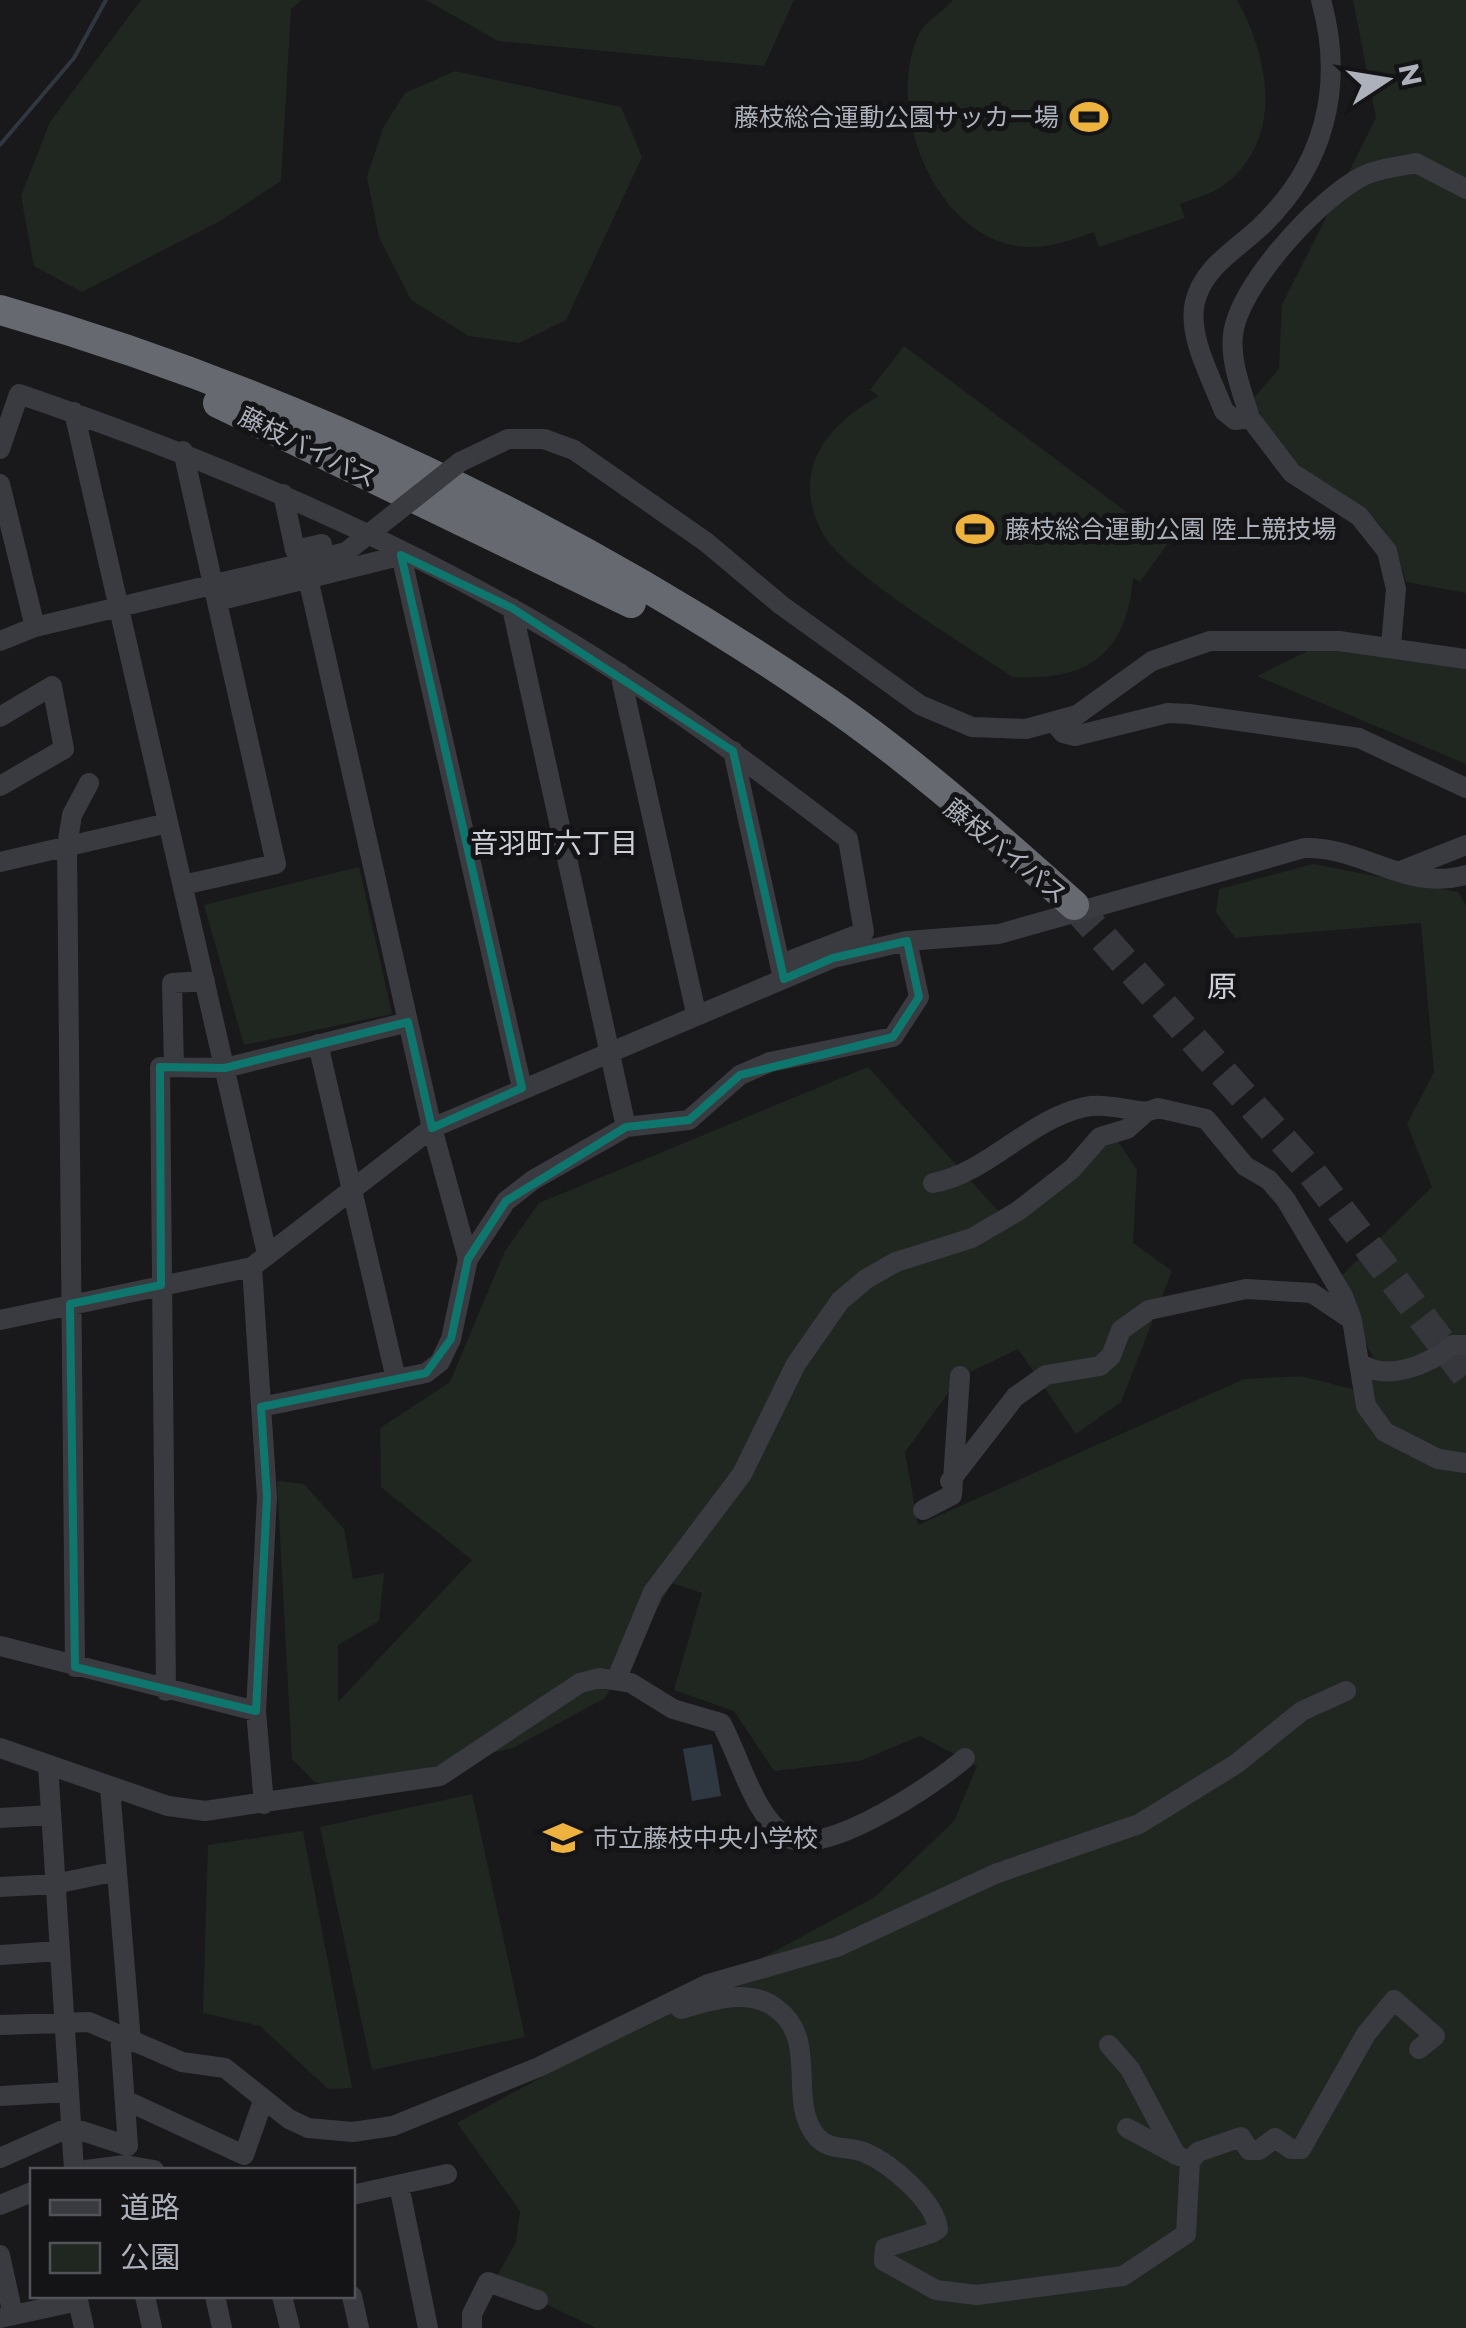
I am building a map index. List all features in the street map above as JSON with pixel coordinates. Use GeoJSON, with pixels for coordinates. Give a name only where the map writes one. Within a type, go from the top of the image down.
{"type":"FeatureCollection","features":[{"type":"Feature","properties":{"kind":"highway","name":"藤枝バイパス"},"geometry":{"type":"LineString","coordinates":[[0,312],[108,343],[263,402],[429,476],[609,568],[818,695],[932,782],[1074,906],[883,753],[712,643],[214,401],[0,312]]}},
{"type":"Feature","properties":{"kind":"street"},"geometry":{"type":"LineString","coordinates":[[1250,418],[1235,420],[1224,411],[1195,331],[1194,305],[1204,278],[1282,204],[1318,147],[1329,113],[1333,72],[1331,35],[1322,0]]}},
{"type":"Feature","properties":{"kind":"street"},"geometry":{"type":"LineString","coordinates":[[1391,646],[1396,589],[1387,551],[1359,516],[1292,473],[1250,418],[1233,360],[1233,335],[1246,296],[1272,260],[1362,176],[1416,164],[1466,189]]}},
{"type":"Feature","properties":{"kind":"street"},"geometry":{"type":"LineString","coordinates":[[0,449],[20,394],[183,451],[283,494],[512,608],[734,751],[848,838],[864,932],[696,1013],[432,1128],[259,1260],[0,1320]]}},
{"type":"Feature","properties":{"kind":"street"},"geometry":{"type":"LineString","coordinates":[[74,412],[226,1068],[259,1260],[266,1497],[256,1711],[264,1804]]}},
{"type":"Feature","properties":{"kind":"street"},"geometry":{"type":"LineString","coordinates":[[215,593],[287,567],[346,552],[460,462],[508,439],[559,442],[643,496],[781,604],[920,705],[949,720],[992,730],[1077,715],[1152,661],[1188,645],[1234,640],[1391,646],[1466,659]]}},
{"type":"Feature","properties":{"kind":"street"},"geometry":{"type":"LineString","coordinates":[[182,886],[276,864],[183,451]]}},
{"type":"Feature","properties":{"kind":"street"},"geometry":{"type":"LineString","coordinates":[[0,484],[35,627]]}},
{"type":"Feature","properties":{"kind":"street"},"geometry":{"type":"LineString","coordinates":[[283,494],[296,550],[322,544]]}},
{"type":"Feature","properties":{"kind":"street"},"geometry":{"type":"LineString","coordinates":[[0,641],[35,627],[119,607],[308,578],[404,555]]}},
{"type":"Feature","properties":{"kind":"street"},"geometry":{"type":"LineString","coordinates":[[404,555],[522,1088]]}},
{"type":"Feature","properties":{"kind":"street"},"geometry":{"type":"LineString","coordinates":[[308,578],[432,1128],[468,1259]]}},
{"type":"Feature","properties":{"kind":"street"},"geometry":{"type":"LineString","coordinates":[[512,608],[626,1127]]}},
{"type":"Feature","properties":{"kind":"street"},"geometry":{"type":"LineString","coordinates":[[620,674],[696,1013]]}},
{"type":"Feature","properties":{"kind":"street"},"geometry":{"type":"LineString","coordinates":[[0,717],[52,686],[64,749],[0,786]]}},
{"type":"Feature","properties":{"kind":"street"},"geometry":{"type":"LineString","coordinates":[[1054,722],[1063,733],[1075,736],[1168,714],[1189,714],[1359,738],[1466,788]]}},
{"type":"Feature","properties":{"kind":"street"},"geometry":{"type":"LineString","coordinates":[[734,751],[782,972]]}},
{"type":"Feature","properties":{"kind":"street"},"geometry":{"type":"LineString","coordinates":[[74,1666],[67,846],[72,816],[88,782]]}},
{"type":"Feature","properties":{"kind":"street"},"geometry":{"type":"LineString","coordinates":[[0,862],[168,823]]}},
{"type":"Feature","properties":{"kind":"street"},"geometry":{"type":"LineString","coordinates":[[1390,873],[1420,866],[1466,844]]}},
{"type":"Feature","properties":{"kind":"street"},"geometry":{"type":"LineString","coordinates":[[782,972],[908,942],[1000,934],[1304,848],[1326,847],[1354,855],[1390,873],[1452,878],[1466,874]]}},
{"type":"Feature","properties":{"kind":"street"},"geometry":{"type":"LineString","coordinates":[[261,1406],[426,1373],[440,1362],[451,1339],[468,1259],[506,1200],[626,1127],[689,1120],[740,1076],[770,1062],[893,1037],[919,997],[908,942]]}},
{"type":"Feature","properties":{"kind":"street"},"geometry":{"type":"LineString","coordinates":[[174,1067],[172,983],[205,981]]}},
{"type":"Feature","properties":{"kind":"street"},"geometry":{"type":"LineString","coordinates":[[166,1691],[160,1066],[226,1068],[408,1022]]}},
{"type":"Feature","properties":{"kind":"street"},"geometry":{"type":"LineString","coordinates":[[318,1044],[396,1379]]}},
{"type":"Feature","properties":{"kind":"street"},"geometry":{"type":"LineString","coordinates":[[933,1184],[958,1179],[1053,1119],[1080,1108],[1099,1105],[1146,1112],[1175,1110],[1206,1118],[1246,1166],[1269,1180],[1286,1200],[1352,1320],[1366,1406],[1384,1432],[1438,1458],[1466,1462]]}},
{"type":"Feature","properties":{"kind":"street"},"geometry":{"type":"LineString","coordinates":[[617,1678],[653,1592],[742,1474],[796,1364],[840,1301],[866,1279],[896,1262],[972,1238],[1018,1212],[1072,1169],[1100,1136],[1127,1129],[1146,1112]]}},
{"type":"Feature","properties":{"kind":"street"},"geometry":{"type":"LineString","coordinates":[[950,1481],[1015,1397],[1032,1382],[1046,1375],[1100,1366],[1111,1356],[1122,1330],[1149,1310],[1246,1289],[1312,1293],[1352,1320]]}},
{"type":"Feature","properties":{"kind":"street"},"geometry":{"type":"LineString","coordinates":[[1359,1362],[1370,1371],[1390,1371],[1435,1360],[1452,1346],[1466,1345]]}},
{"type":"Feature","properties":{"kind":"street"},"geometry":{"type":"LineString","coordinates":[[922,1510],[952,1496],[960,1376]]}},
{"type":"Feature","properties":{"kind":"street"},"geometry":{"type":"LineString","coordinates":[[0,1646],[256,1711]]}},
{"type":"Feature","properties":{"kind":"street"},"geometry":{"type":"LineString","coordinates":[[0,1748],[168,1806],[205,1811],[440,1776],[580,1683],[617,1678],[673,1709],[720,1723],[763,1808],[785,1836],[796,1842],[854,1830],[873,1815],[934,1786],[965,1758]]}},
{"type":"Feature","properties":{"kind":"street"},"geometry":{"type":"LineString","coordinates":[[0,2025],[89,2022],[182,2062],[226,2068],[288,2119],[326,2131],[393,2126],[539,2067],[729,1976],[837,1948],[995,1874],[1139,1824],[1236,1764],[1302,1711],[1346,1691]]}},
{"type":"Feature","properties":{"kind":"street"},"geometry":{"type":"LineString","coordinates":[[48,1765],[74,2168]]}},
{"type":"Feature","properties":{"kind":"street"},"geometry":{"type":"LineString","coordinates":[[0,2158],[70,2128],[128,2146],[110,1788]]}},
{"type":"Feature","properties":{"kind":"street"},"geometry":{"type":"LineString","coordinates":[[0,1818],[51,1815]]}},
{"type":"Feature","properties":{"kind":"street"},"geometry":{"type":"LineString","coordinates":[[0,1887],[56,1884],[117,1872]]}},
{"type":"Feature","properties":{"kind":"street"},"geometry":{"type":"LineString","coordinates":[[0,1955],[59,1952]]}},
{"type":"Feature","properties":{"kind":"street"},"geometry":{"type":"LineString","coordinates":[[672,2001],[681,2009],[737,1996],[776,2008],[789,2022],[802,2052],[804,2110],[819,2140],[832,2148],[863,2151],[880,2162],[911,2188],[937,2221],[938,2229],[932,2233],[895,2242],[882,2252],[884,2261],[936,2290],[977,2295],[1123,2276],[1186,2234],[1183,2158],[1130,2069],[1109,2044]]}},
{"type":"Feature","properties":{"kind":"street"},"geometry":{"type":"LineString","coordinates":[[1126,2128],[1183,2158],[1242,2136],[1249,2150],[1259,2150],[1275,2138],[1300,2149],[1366,2034],[1394,2000],[1435,2036],[1419,2049]]}},
{"type":"Feature","properties":{"kind":"street"},"geometry":{"type":"LineString","coordinates":[[0,2096],[68,2092]]}},
{"type":"Feature","properties":{"kind":"street"},"geometry":{"type":"LineString","coordinates":[[125,2100],[244,2155],[264,2101]]}},
{"type":"Feature","properties":{"kind":"street"},"geometry":{"type":"LineString","coordinates":[[355,2193],[448,2174]]}},
{"type":"Feature","properties":{"kind":"street"},"geometry":{"type":"LineString","coordinates":[[399,2184],[428,2328]]}},
{"type":"Feature","properties":{"kind":"street"},"geometry":{"type":"LineString","coordinates":[[0,2205],[30,2193]]}},
{"type":"Feature","properties":{"kind":"street"},"geometry":{"type":"LineString","coordinates":[[0,2255],[6,2316],[77,2298],[84,2328]]}},
{"type":"Feature","properties":{"kind":"street"},"geometry":{"type":"LineString","coordinates":[[472,2328],[472,2314],[488,2282],[538,2300]]}},
{"type":"Feature","properties":{"kind":"street"},"geometry":{"type":"LineString","coordinates":[[145,2298],[152,2328]]}},
{"type":"Feature","properties":{"kind":"street"},"geometry":{"type":"LineString","coordinates":[[215,2298],[222,2328]]}},
{"type":"Feature","properties":{"kind":"street"},"geometry":{"type":"LineString","coordinates":[[282,2298],[290,2328]]}},
{"type":"Feature","properties":{"kind":"street"},"geometry":{"type":"LineString","coordinates":[[352,2298],[359,2328]]}},
{"type":"Feature","properties":{"kind":"highlighted area"},"geometry":{"type":"Polygon","coordinates":[[[401,555],[512,608],[733,751],[784,979],[833,958],[907,941],[919,997],[893,1037],[740,1075],[689,1120],[626,1127],[506,1201],[468,1259],[451,1339],[426,1373],[261,1407],[267,1497],[256,1711],[75,1667],[70,1304],[161,1285],[160,1067],[225,1068],[408,1022],[432,1128],[522,1088],[401,555]]]}},
{"type":"Feature","properties":{"kind":"green space"},"geometry":{"type":"Polygon","coordinates":[[[141,0],[302,0],[291,9],[281,181],[218,222],[82,292],[34,266],[21,196],[50,122],[141,0]]]}},
{"type":"Feature","properties":{"kind":"green space"},"geometry":{"type":"Polygon","coordinates":[[[426,0],[794,0],[764,66],[498,41],[426,0]]]}},
{"type":"Feature","properties":{"kind":"green space","name":"藤枝総合運動公園サッカー場"},"geometry":{"type":"Polygon","coordinates":[[[953,0],[1237,0],[1263,72],[1263,122],[1256,145],[1224,185],[1180,204],[1185,218],[1099,247],[1094,232],[1036,247],[995,240],[967,222],[943,197],[925,166],[913,132],[908,97],[910,63],[920,32],[953,0]]]}},
{"type":"Feature","properties":{"kind":"green space"},"geometry":{"type":"Polygon","coordinates":[[[1353,0],[1466,0],[1466,593],[1406,582],[1383,529],[1351,500],[1294,461],[1275,441],[1253,399],[1279,369],[1282,305],[1376,118],[1353,0]]]}},
{"type":"Feature","properties":{"kind":"green space"},"geometry":{"type":"Polygon","coordinates":[[[455,71],[621,107],[642,157],[566,320],[519,343],[469,336],[411,300],[379,237],[367,177],[383,128],[405,93],[455,71]]]}},
{"type":"Feature","properties":{"kind":"green space"},"geometry":{"type":"Polygon","coordinates":[[[904,346],[1168,543],[1140,582],[1133,578],[1122,627],[1112,644],[1082,668],[1039,677],[1013,677],[881,589],[823,534],[813,511],[810,490],[818,453],[843,421],[879,396],[870,390],[904,346]]]}},
{"type":"Feature","properties":{"kind":"green space"},"geometry":{"type":"Polygon","coordinates":[[[1312,649],[1466,655],[1466,764],[1257,676],[1312,649]]]}},
{"type":"Feature","properties":{"kind":"green space"},"geometry":{"type":"Polygon","coordinates":[[[1313,864],[1458,892],[1466,905],[1466,2328],[596,2328],[495,2280],[516,2242],[520,2211],[457,2123],[875,1897],[954,1821],[977,1766],[920,1736],[860,1761],[774,1771],[734,1711],[674,1690],[702,1593],[672,1583],[605,1698],[513,1748],[334,1789],[315,1782],[292,1759],[277,1481],[304,1484],[344,1529],[353,1579],[384,1573],[379,1621],[338,1645],[338,1702],[472,1560],[381,1487],[380,1428],[450,1382],[505,1251],[539,1203],[868,1067],[1007,1221],[1090,1154],[1117,1140],[1137,1170],[1133,1243],[1172,1271],[1121,1402],[1076,1434],[1018,1349],[960,1377],[905,1452],[918,1525],[1244,1379],[1301,1376],[1364,1392],[1377,1365],[1335,1282],[1432,1187],[1407,1124],[1434,1072],[1421,923],[1235,938],[1216,912],[1219,889],[1313,864]]]}},
{"type":"Feature","properties":{"kind":"green space"},"geometry":{"type":"Polygon","coordinates":[[[359,867],[392,1014],[244,1045],[204,905],[359,867]]]}},
{"type":"Feature","properties":{"kind":"green space"},"geometry":{"type":"Polygon","coordinates":[[[472,1794],[525,2037],[372,2070],[320,1827],[472,1794]]]}},
{"type":"Feature","properties":{"kind":"green space"},"geometry":{"type":"Polygon","coordinates":[[[303,1831],[352,2088],[328,2089],[260,2026],[203,2013],[208,1845],[303,1831]]]}},
{"type":"Feature","properties":{"kind":"shaded area"},"geometry":{"type":"Polygon","coordinates":[[[712,1744],[721,1796],[692,1801],[683,1749],[712,1744]]]}},
{"type":"Feature","properties":{"kind":"waterway"},"geometry":{"type":"LineString","coordinates":[[0,145],[74,58],[106,0]]}},
{"type":"Feature","properties":{"kind":"tunnel"},"geometry":{"type":"LineString","coordinates":[[1074,905],[1312,1173],[1466,1375]]}},
{"type":"Feature","properties":{"kind":"place","name":"藤枝総合運動公園サッカー場"},"geometry":{"type":"Point","coordinates":[1089,117]}},
{"type":"Feature","properties":{"kind":"place","name":"藤枝総合運動公園 陸上競技場"},"geometry":{"type":"Point","coordinates":[975,529]}},
{"type":"Feature","properties":{"kind":"place","name":"市立藤枝中央小学校"},"geometry":{"type":"Point","coordinates":[563,1838]}},
{"type":"Feature","properties":{"kind":"district","name":"音羽町六丁目"},"geometry":{"type":"Point","coordinates":[554,843]}},
{"type":"Feature","properties":{"kind":"district","name":"原"},"geometry":{"type":"Point","coordinates":[1222,987]}}]}
